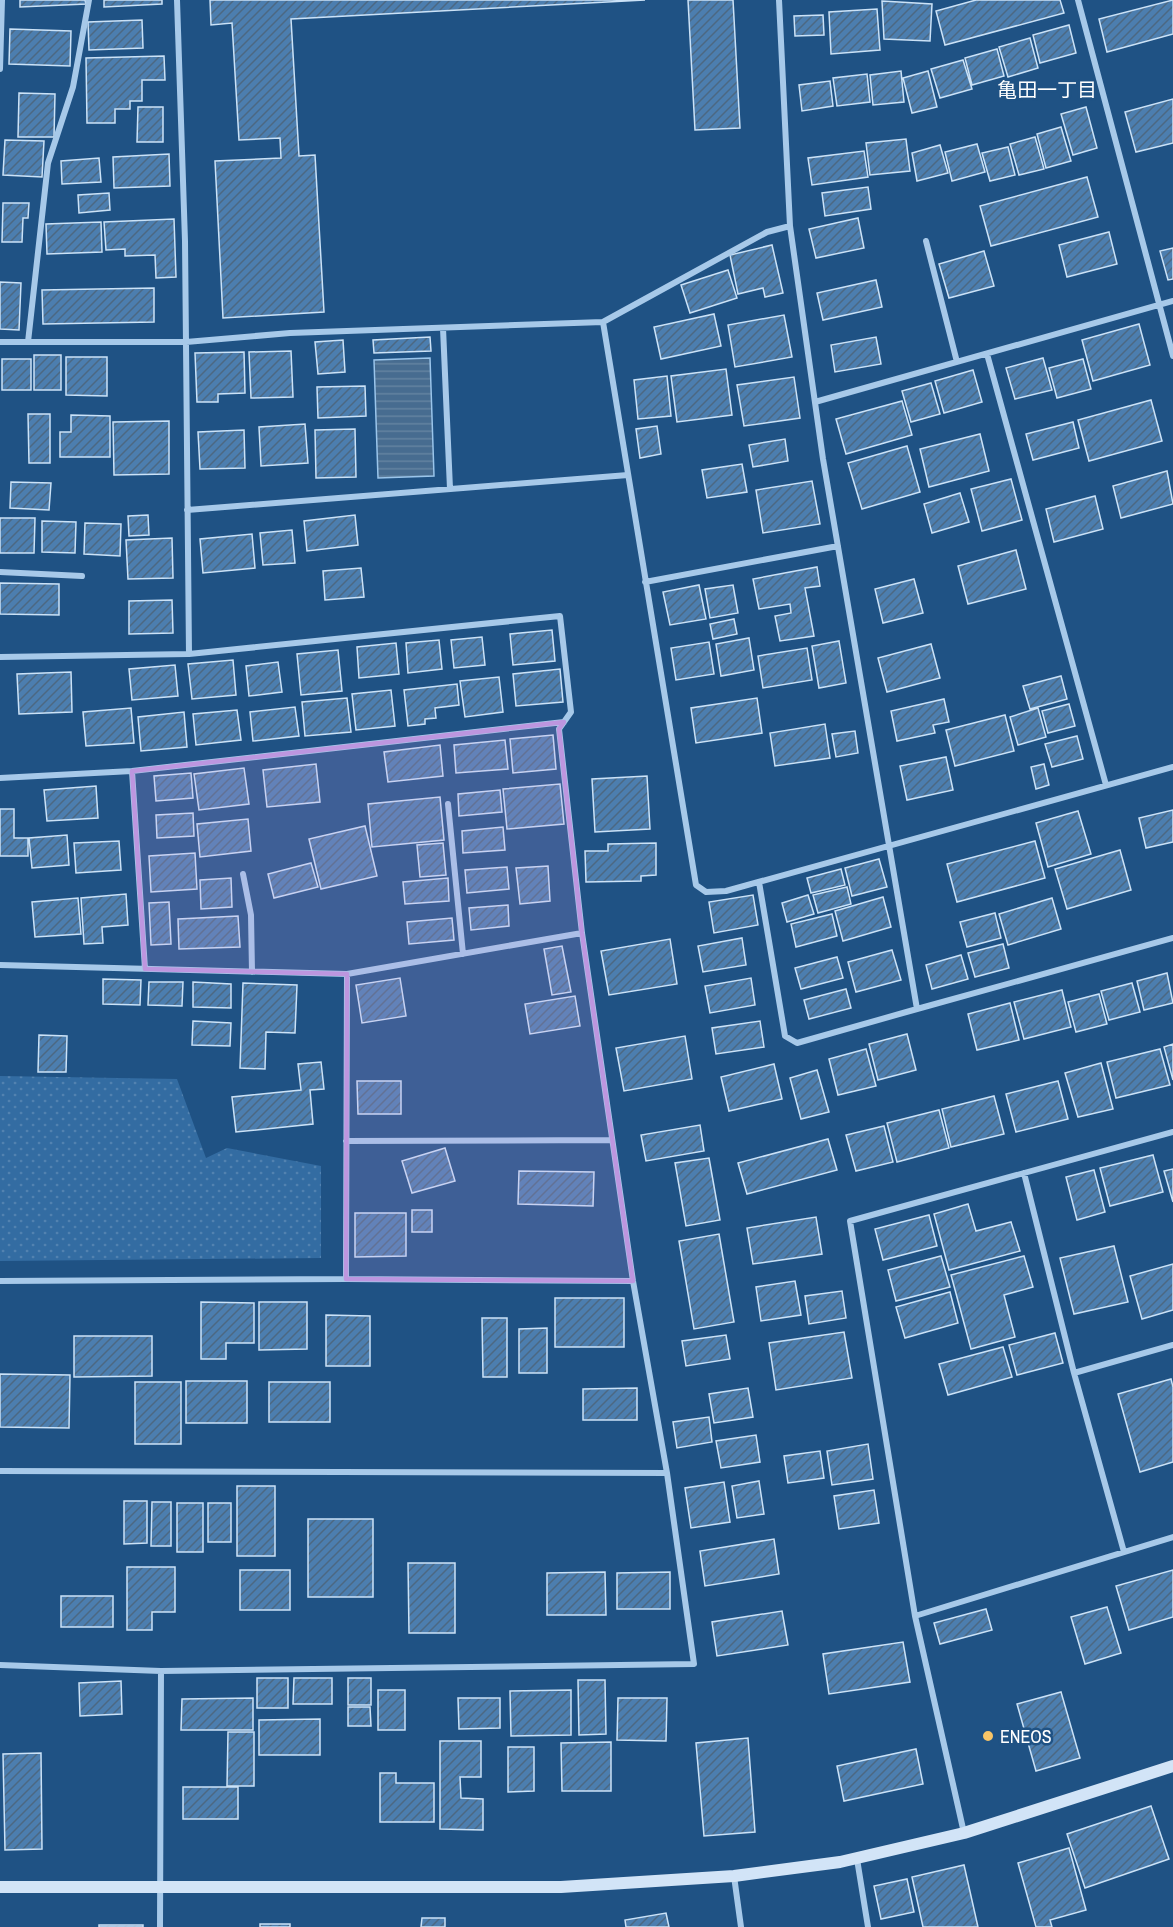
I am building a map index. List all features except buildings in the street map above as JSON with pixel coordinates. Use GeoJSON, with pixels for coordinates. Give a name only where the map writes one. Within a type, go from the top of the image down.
{"type":"FeatureCollection","features":[{"type":"Feature","properties":{"kind":"street"},"geometry":{"type":"LineString","coordinates":[[0,69],[2,0]]}},
{"type":"Feature","properties":{"kind":"street"},"geometry":{"type":"LineString","coordinates":[[28,342],[48,163],[73,87],[89,0]]}},
{"type":"Feature","properties":{"kind":"street"},"geometry":{"type":"LineString","coordinates":[[177,0],[186,342],[189,654]]}},
{"type":"Feature","properties":{"kind":"street"},"geometry":{"type":"LineString","coordinates":[[779,0],[790,226],[838,546],[917,1009]]}},
{"type":"Feature","properties":{"kind":"street"},"geometry":{"type":"LineString","coordinates":[[1078,0],[1173,356]]}},
{"type":"Feature","properties":{"kind":"street"},"geometry":{"type":"LineString","coordinates":[[0,342],[186,342],[290,333],[603,322],[767,232],[790,226]]}},
{"type":"Feature","properties":{"kind":"street"},"geometry":{"type":"LineString","coordinates":[[926,241],[957,362]]}},
{"type":"Feature","properties":{"kind":"street"},"geometry":{"type":"LineString","coordinates":[[815,402],[1173,302]]}},
{"type":"Feature","properties":{"kind":"street"},"geometry":{"type":"LineString","coordinates":[[603,322],[696,885],[706,892],[726,891],[1173,767]]}},
{"type":"Feature","properties":{"kind":"street"},"geometry":{"type":"LineString","coordinates":[[443,328],[450,489]]}},
{"type":"Feature","properties":{"kind":"street"},"geometry":{"type":"LineString","coordinates":[[987,354],[1106,785]]}},
{"type":"Feature","properties":{"kind":"street"},"geometry":{"type":"LineString","coordinates":[[187,510],[628,475]]}},
{"type":"Feature","properties":{"kind":"street"},"geometry":{"type":"LineString","coordinates":[[645,582],[838,546]]}},
{"type":"Feature","properties":{"kind":"street"},"geometry":{"type":"LineString","coordinates":[[0,572],[82,576]]}},
{"type":"Feature","properties":{"kind":"street"},"geometry":{"type":"LineString","coordinates":[[0,657],[189,654],[560,616],[571,712],[559,729],[582,933],[633,1281],[667,1473],[694,1664],[160,1671],[0,1665]]}},
{"type":"Feature","properties":{"kind":"street"},"geometry":{"type":"LineString","coordinates":[[0,778],[132,771],[564,722]]}},
{"type":"Feature","properties":{"kind":"street"},"geometry":{"type":"LineString","coordinates":[[132,771],[145,969]]}},
{"type":"Feature","properties":{"kind":"street"},"geometry":{"type":"LineString","coordinates":[[448,804],[463,954]]}},
{"type":"Feature","properties":{"kind":"street"},"geometry":{"type":"LineString","coordinates":[[243,874],[251,915],[252,972]]}},
{"type":"Feature","properties":{"kind":"street"},"geometry":{"type":"LineString","coordinates":[[759,882],[785,1036],[797,1043],[1173,938]]}},
{"type":"Feature","properties":{"kind":"street"},"geometry":{"type":"LineString","coordinates":[[0,965],[346,974],[582,933]]}},
{"type":"Feature","properties":{"kind":"street"},"geometry":{"type":"LineString","coordinates":[[346,974],[346,1279]]}},
{"type":"Feature","properties":{"kind":"street"},"geometry":{"type":"LineString","coordinates":[[964,1833],[915,1616],[850,1221],[1173,1132]]}},
{"type":"Feature","properties":{"kind":"street"},"geometry":{"type":"LineString","coordinates":[[346,1141],[612,1140]]}},
{"type":"Feature","properties":{"kind":"street"},"geometry":{"type":"LineString","coordinates":[[1024,1173],[1074,1373],[1124,1552]]}},
{"type":"Feature","properties":{"kind":"street"},"geometry":{"type":"LineString","coordinates":[[0,1281],[346,1279],[633,1281]]}},
{"type":"Feature","properties":{"kind":"street"},"geometry":{"type":"LineString","coordinates":[[1074,1373],[1173,1345]]}},
{"type":"Feature","properties":{"kind":"street"},"geometry":{"type":"LineString","coordinates":[[0,1472],[667,1473]]}},
{"type":"Feature","properties":{"kind":"street"},"geometry":{"type":"LineString","coordinates":[[915,1616],[1173,1537]]}},
{"type":"Feature","properties":{"kind":"street"},"geometry":{"type":"LineString","coordinates":[[160,1671],[160,1927]]}},
{"type":"Feature","properties":{"kind":"street"},"geometry":{"type":"LineString","coordinates":[[0,1887],[161,1886],[368,1889],[561,1887],[734,1876],[857,1858],[964,1833],[1173,1766]]}},
{"type":"Feature","properties":{"kind":"street"},"geometry":{"type":"LineString","coordinates":[[857,1858],[868,1927]]}},
{"type":"Feature","properties":{"kind":"street"},"geometry":{"type":"LineString","coordinates":[[734,1876],[741,1927]]}},
{"type":"Feature","properties":{"kind":"highlighted area"},"geometry":{"type":"Polygon","coordinates":[[[564,722],[559,729],[582,933],[633,1281],[346,1279],[347,974],[145,969],[132,771],[564,722]]]}},
{"type":"Feature","properties":{"kind":"shaded area"},"geometry":{"type":"Polygon","coordinates":[[[430,358],[434,476],[378,478],[374,360],[430,358]]]}},
{"type":"Feature","properties":{"kind":"shaded area"},"geometry":{"type":"Polygon","coordinates":[[[0,1076],[177,1079],[206,1158],[227,1148],[321,1166],[321,1258],[0,1261],[0,1076]]]}},
{"type":"Feature","properties":{"kind":"place","name":"ENEOS"},"geometry":{"type":"Point","coordinates":[988,1736]}},
{"type":"Feature","properties":{"kind":"district","name":"亀田一丁目"},"geometry":{"type":"Point","coordinates":[1047,89]}}]}
